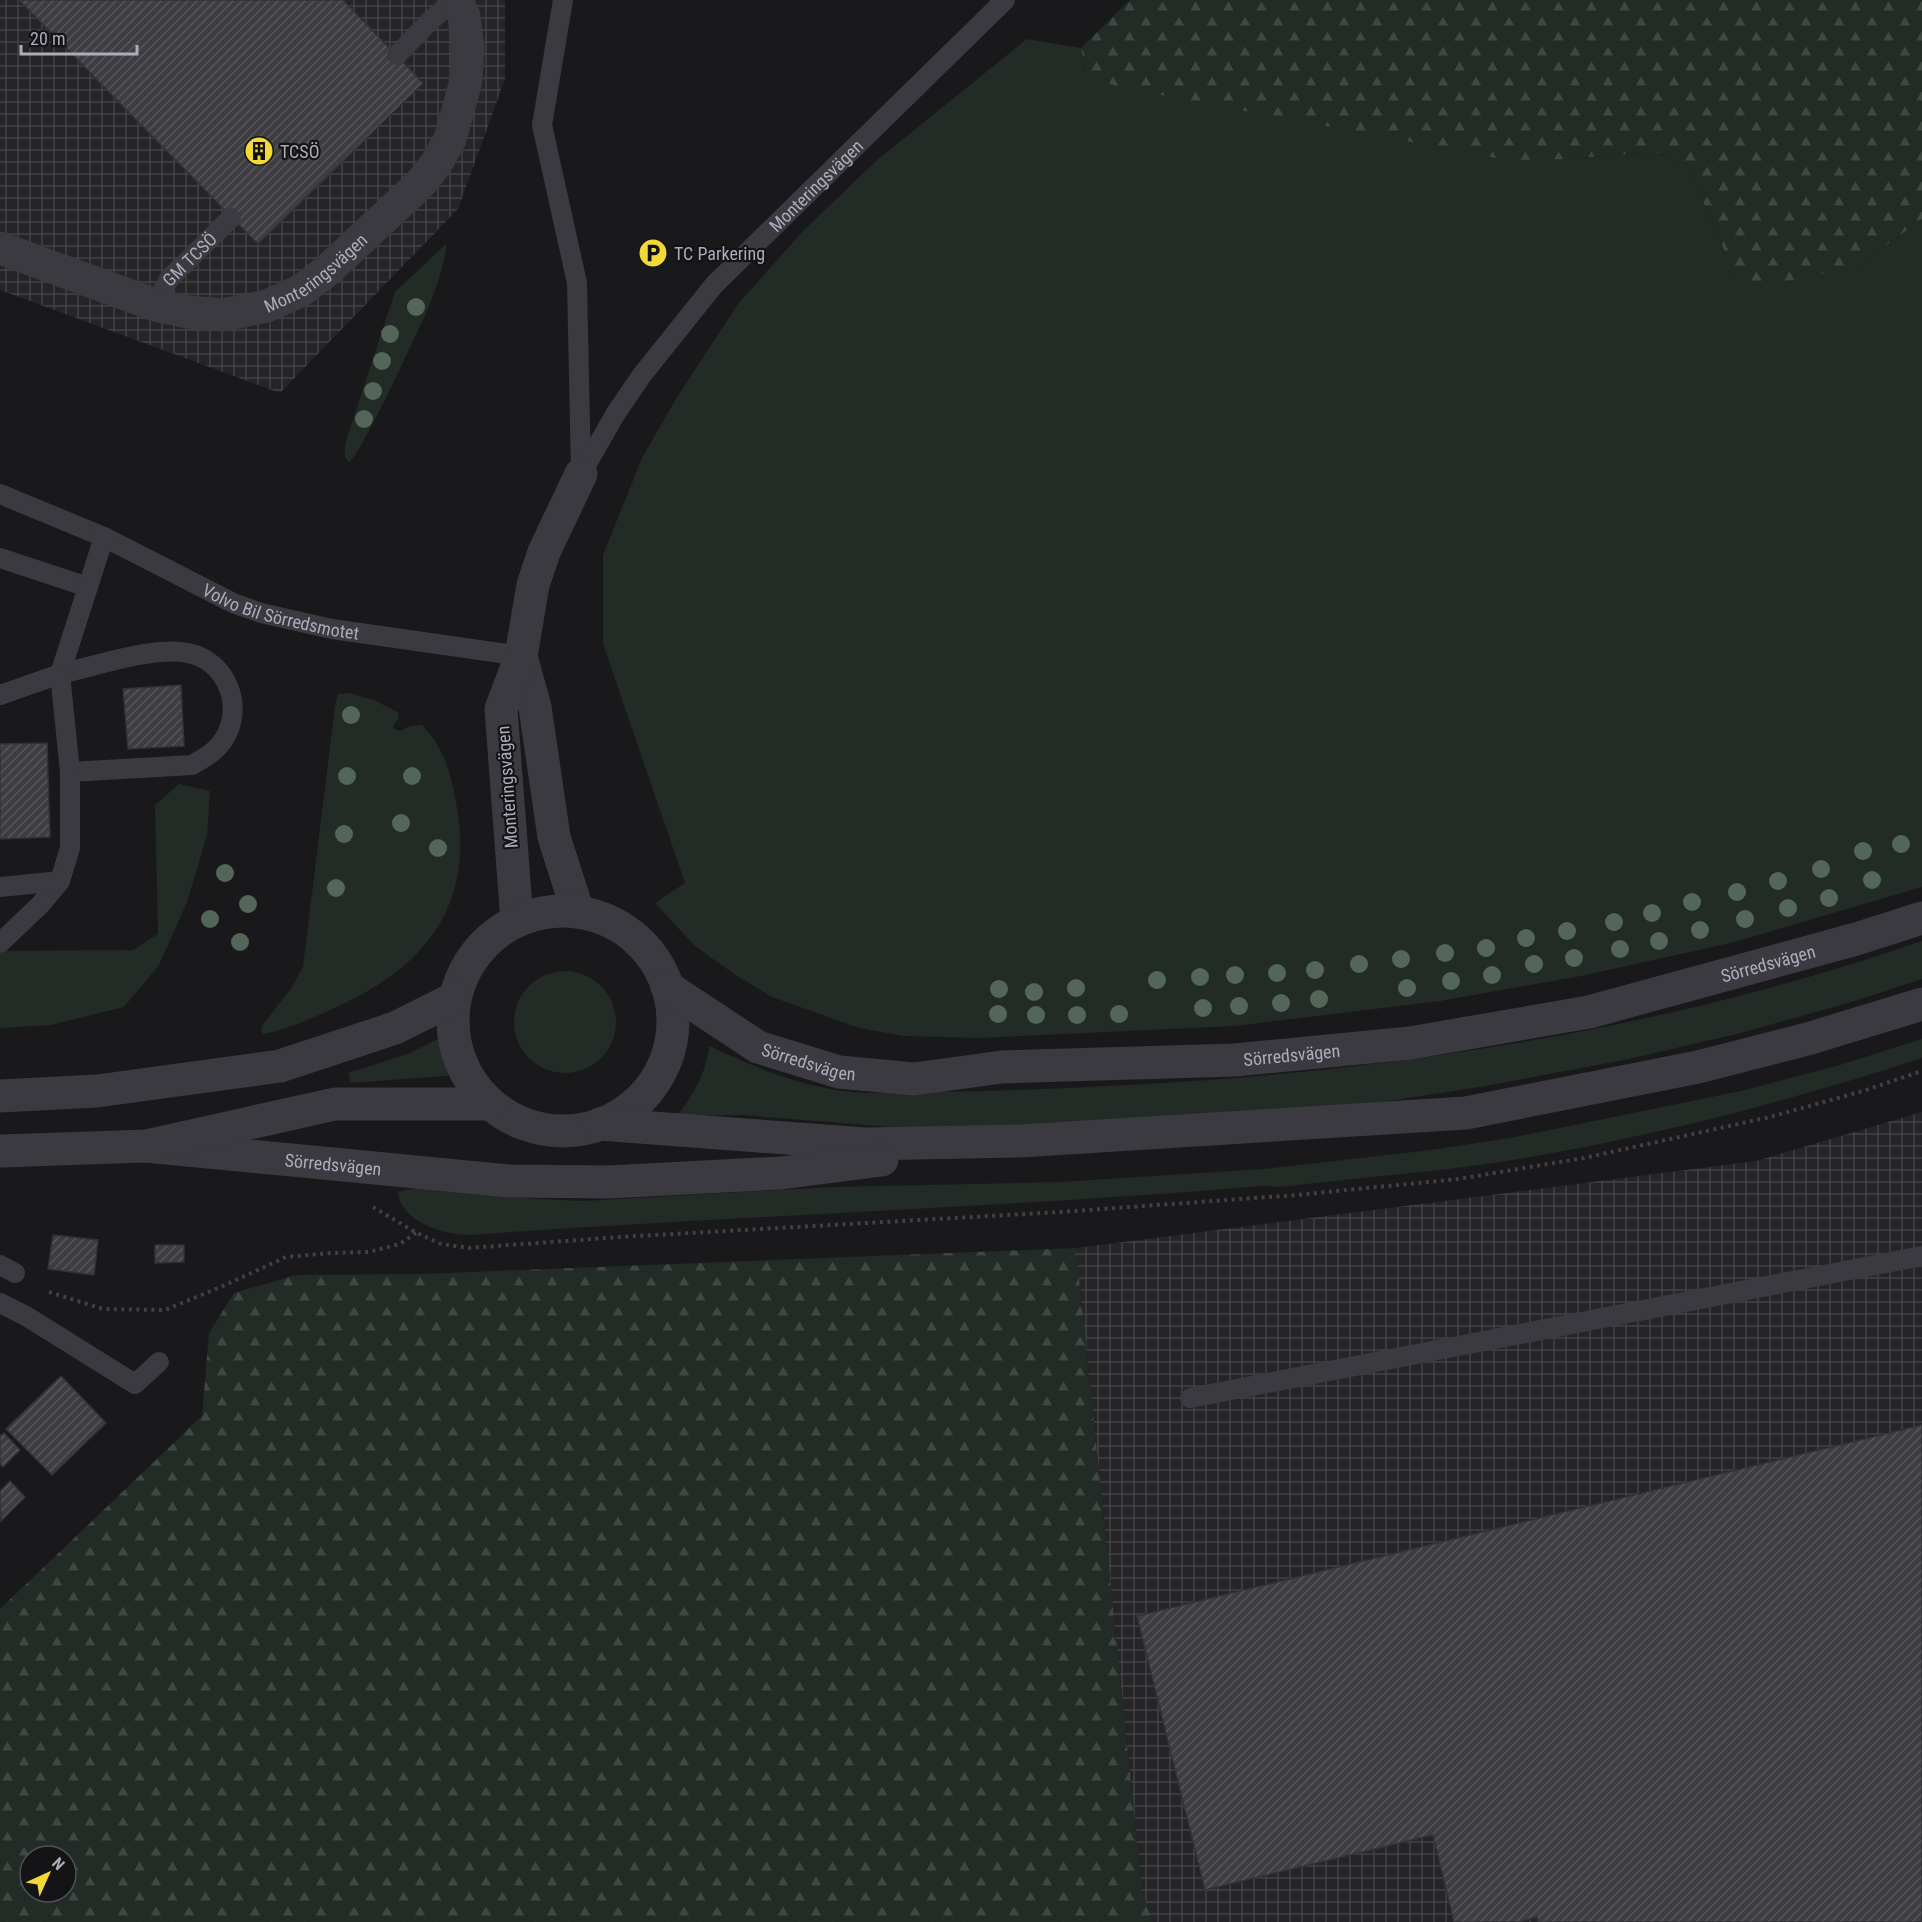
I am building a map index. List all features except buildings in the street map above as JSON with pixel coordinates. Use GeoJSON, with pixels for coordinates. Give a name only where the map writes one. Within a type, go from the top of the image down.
{"type":"FeatureCollection","features":[{"type":"Feature","properties":{"kind":"street","name":"Monteringsvägen"},"geometry":{"type":"LineString","coordinates":[[0,249],[155,305],[188,312],[223,315],[267,306],[302,290],[421,183],[436,164],[450,139],[466,81],[468,48],[464,16],[455,0]]}},
{"type":"Feature","properties":{"kind":"street","name":"Monteringsvägen"},"geometry":{"type":"LineString","coordinates":[[517,921],[501,709],[521,656],[533,585],[551,536],[581,474]]}},
{"type":"Feature","properties":{"kind":"street","name":"Monteringsvägen"},"geometry":{"type":"LineString","coordinates":[[521,656],[535,707],[554,837],[578,912]]}},
{"type":"Feature","properties":{"kind":"street","name":"Sörredsvägen"},"geometry":{"type":"LineString","coordinates":[[553,912],[578,912],[611,922],[640,943],[661,971],[667,987],[672,1004],[672,1034],[667,1057],[658,1077],[649,1090],[628,1110],[600,1124],[572,1131],[543,1129],[515,1120],[490,1104],[473,1085],[461,1062],[454,1036],[455,998],[467,967],[477,952],[502,929],[529,916],[553,912]]}},
{"type":"Feature","properties":{"kind":"street","name":"Sörredsvägen"},"geometry":{"type":"LineString","coordinates":[[667,987],[758,1047],[839,1072],[914,1079],[1002,1067],[1235,1060],[1410,1043],[1589,1012],[1856,939],[1922,918]]}},
{"type":"Feature","properties":{"kind":"street"},"geometry":{"type":"LineString","coordinates":[[0,1096],[97,1091],[280,1066],[395,1028],[455,998]]}},
{"type":"Feature","properties":{"kind":"street","name":"Sörredsvägen"},"geometry":{"type":"LineString","coordinates":[[600,1124],[866,1144],[1020,1141],[1466,1113],[1698,1067],[1811,1038],[1922,1004]]}},
{"type":"Feature","properties":{"kind":"street","name":"Sörredsvägen"},"geometry":{"type":"LineString","coordinates":[[146,1146],[335,1104],[490,1104]]}},
{"type":"Feature","properties":{"kind":"street","name":"Sörredsvägen"},"geometry":{"type":"LineString","coordinates":[[0,1150],[146,1146],[510,1180],[609,1182],[781,1173],[1020,1141]]}},
{"type":"Feature","properties":{"kind":"lane"},"geometry":{"type":"LineString","coordinates":[[397,55],[429,22],[455,0]]}},
{"type":"Feature","properties":{"kind":"lane","name":"Monteringsvägen"},"geometry":{"type":"LineString","coordinates":[[563,0],[542,125],[577,283],[581,474]]}},
{"type":"Feature","properties":{"kind":"lane","name":"Monteringsvägen"},"geometry":{"type":"LineString","coordinates":[[581,474],[635,385],[714,285],[1005,0]]}},
{"type":"Feature","properties":{"kind":"lane","name":"GM TCSÖ"},"geometry":{"type":"LineString","coordinates":[[155,305],[169,279],[231,218]]}},
{"type":"Feature","properties":{"kind":"lane","name":"Volvo Bil Sörredsmotet"},"geometry":{"type":"LineString","coordinates":[[0,494],[105,537],[233,603],[261,613],[332,629],[521,656]]}},
{"type":"Feature","properties":{"kind":"lane"},"geometry":{"type":"LineString","coordinates":[[1,942],[40,905],[60,881],[70,848],[70,772],[60,674],[105,537]]}},
{"type":"Feature","properties":{"kind":"lane"},"geometry":{"type":"LineString","coordinates":[[0,558],[88,587]]}},
{"type":"Feature","properties":{"kind":"lane"},"geometry":{"type":"LineString","coordinates":[[0,695],[60,674],[163,650],[207,658],[220,671],[231,688],[231,725],[223,740],[208,756],[192,765],[70,772]]}},
{"type":"Feature","properties":{"kind":"lane"},"geometry":{"type":"LineString","coordinates":[[0,887],[60,881]]}},
{"type":"Feature","properties":{"kind":"lane"},"geometry":{"type":"LineString","coordinates":[[1190,1398],[1922,1256]]}},
{"type":"Feature","properties":{"kind":"lane"},"geometry":{"type":"LineString","coordinates":[[0,1303],[26,1316],[135,1384],[159,1362]]}},
{"type":"Feature","properties":{"kind":"path"},"geometry":{"type":"LineString","coordinates":[[370,1206],[441,1244],[469,1248],[1060,1212],[1297,1195],[1458,1179],[1584,1158],[1770,1117],[1863,1091],[1922,1071]]}},
{"type":"Feature","properties":{"kind":"path"},"geometry":{"type":"LineString","coordinates":[[8,1269],[42,1290],[103,1309],[165,1310],[286,1257],[369,1252],[400,1244],[416,1232]]}},
{"type":"Feature","properties":{"kind":"shaded area"},"geometry":{"type":"Polygon","coordinates":[[[0,0],[505,0],[505,79],[458,209],[280,393],[0,290],[0,0]]]}},
{"type":"Feature","properties":{"kind":"shaded area"},"geometry":{"type":"Polygon","coordinates":[[[1922,1112],[1922,1922],[1152,1922],[1142,1890],[1076,1248],[1756,1161],[1922,1112]]]}},
{"type":"Feature","properties":{"kind":"green space"},"geometry":{"type":"Polygon","coordinates":[[[1130,0],[1922,0],[1922,219],[1857,267],[1767,285],[1737,280],[1687,165],[1655,152],[1569,159],[1506,160],[1118,87],[1085,74],[1081,48],[1130,0]]]}},
{"type":"Feature","properties":{"kind":"green space"},"geometry":{"type":"Polygon","coordinates":[[[1027,39],[1081,48],[1085,74],[1569,159],[1655,152],[1687,165],[1737,280],[1857,267],[1922,219],[1922,887],[1731,943],[1581,976],[1440,1001],[1235,1026],[979,1038],[904,1036],[859,1028],[772,997],[734,974],[695,946],[655,903],[685,883],[603,644],[603,555],[642,458],[677,397],[738,304],[803,231],[877,160],[1027,39]]]}},
{"type":"Feature","properties":{"kind":"green space"},"geometry":{"type":"Polygon","coordinates":[[[446,244],[442,268],[427,311],[365,439],[349,462],[345,455],[346,441],[395,292],[446,244]]]}},
{"type":"Feature","properties":{"kind":"green space"},"geometry":{"type":"Polygon","coordinates":[[[349,693],[374,700],[399,713],[393,726],[394,729],[400,731],[410,726],[422,725],[442,753],[453,785],[457,808],[460,844],[457,877],[448,906],[434,932],[415,955],[391,975],[364,993],[332,1009],[289,1027],[263,1034],[262,1026],[292,987],[303,967],[335,706],[338,694],[349,693]]]}},
{"type":"Feature","properties":{"kind":"green space"},"geometry":{"type":"Polygon","coordinates":[[[179,784],[210,791],[207,835],[187,902],[159,965],[124,1007],[51,1025],[0,1028],[0,951],[133,950],[158,934],[155,805],[179,784]]]}},
{"type":"Feature","properties":{"kind":"green space"},"geometry":{"type":"Polygon","coordinates":[[[1922,941],[1922,979],[1855,1001],[1737,1034],[1624,1060],[1486,1086],[1382,1102],[1317,1109],[929,1130],[741,1115],[677,1116],[698,1083],[709,1046],[792,1079],[826,1088],[866,1093],[1067,1088],[1298,1072],[1404,1060],[1614,1025],[1718,1001],[1820,973],[1922,941]]]}},
{"type":"Feature","properties":{"kind":"green space"},"geometry":{"type":"Polygon","coordinates":[[[565,971],[585,975],[601,986],[612,1002],[616,1022],[612,1042],[601,1058],[585,1069],[565,1073],[545,1069],[529,1058],[518,1042],[514,1022],[518,1002],[529,986],[545,975],[565,971]]]}},
{"type":"Feature","properties":{"kind":"green space"},"geometry":{"type":"Polygon","coordinates":[[[449,1033],[450,1046],[459,1075],[351,1083],[348,1073],[410,1053],[449,1033]]]}},
{"type":"Feature","properties":{"kind":"green space"},"geometry":{"type":"Polygon","coordinates":[[[1922,1039],[1922,1058],[1775,1102],[1625,1139],[1495,1163],[1280,1187],[1263,1186],[1164,1194],[469,1235],[437,1229],[415,1219],[401,1202],[398,1192],[416,1188],[583,1201],[833,1187],[1060,1182],[1263,1169],[1431,1150],[1510,1138],[1741,1091],[1840,1065],[1922,1039]]]}},
{"type":"Feature","properties":{"kind":"green space"},"geometry":{"type":"Polygon","coordinates":[[[1076,1248],[1142,1890],[1152,1922],[0,1922],[0,1609],[202,1416],[209,1333],[234,1293],[296,1275],[422,1274],[1076,1248]]]}},
{"type":"Feature","properties":{"kind":"place","name":"TCSÖ"},"geometry":{"type":"Point","coordinates":[259,151]}},
{"type":"Feature","properties":{"kind":"place","name":"TC Parkering"},"geometry":{"type":"Point","coordinates":[653,253]}}]}
